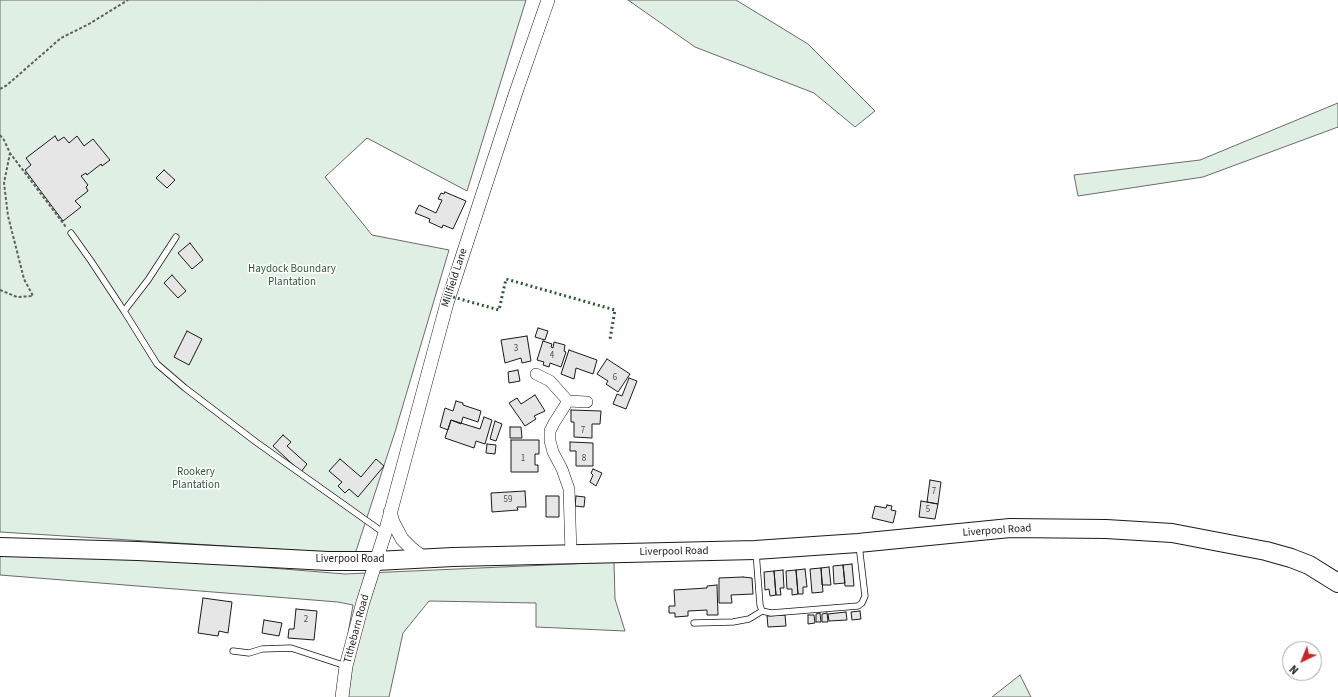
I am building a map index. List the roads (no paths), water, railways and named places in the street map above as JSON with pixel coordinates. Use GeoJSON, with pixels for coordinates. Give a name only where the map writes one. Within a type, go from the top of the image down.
{"type":"FeatureCollection","features":[{"type":"Feature","properties":{"kind":"highway","name":"Liverpool Road"},"geometry":{"type":"LineString","coordinates":[[0,547],[138,551],[328,561],[376,561],[425,558],[755,550],[858,543],[1010,528],[1106,529],[1172,533],[1266,551],[1291,558],[1309,566],[1338,583]]}},
{"type":"Feature","properties":{"kind":"street","name":"Millfield Lane"},"geometry":{"type":"LineString","coordinates":[[376,561],[446,303],[512,103],[548,0]]}},
{"type":"Feature","properties":{"kind":"street"},"geometry":{"type":"LineString","coordinates":[[536,374],[550,381],[568,401],[587,402]]}},
{"type":"Feature","properties":{"kind":"street"},"geometry":{"type":"LineString","coordinates":[[568,401],[550,431],[550,441],[553,452],[562,469],[569,489],[571,554]]}},
{"type":"Feature","properties":{"kind":"street"},"geometry":{"type":"LineString","coordinates":[[390,512],[402,539],[411,548],[425,558]]}},
{"type":"Feature","properties":{"kind":"street","name":"Tithebarn Road"},"geometry":{"type":"LineString","coordinates":[[342,697],[346,666],[376,561]]}},
{"type":"Feature","properties":{"kind":"lane"},"geometry":{"type":"LineString","coordinates":[[71,233],[124,311],[157,364],[162,369],[256,442],[384,534]]}},
{"type":"Feature","properties":{"kind":"lane"},"geometry":{"type":"LineString","coordinates":[[124,311],[148,280],[176,237]]}},
{"type":"Feature","properties":{"kind":"lane"},"geometry":{"type":"LineString","coordinates":[[694,623],[733,622],[749,619],[762,611],[771,613],[858,606],[862,603],[865,596],[858,543]]}},
{"type":"Feature","properties":{"kind":"lane"},"geometry":{"type":"LineString","coordinates":[[755,550],[760,605],[762,611]]}},
{"type":"Feature","properties":{"kind":"lane"},"geometry":{"type":"LineString","coordinates":[[233,651],[249,653],[262,649],[291,648],[346,666]]}},
{"type":"Feature","properties":{"kind":"park label","name":"Haydock Boundary Plantation"},"geometry":{"type":"Point","coordinates":[292,276]}},
{"type":"Feature","properties":{"kind":"park label","name":"Rookery Plantation"},"geometry":{"type":"Point","coordinates":[196,479]}}]}
